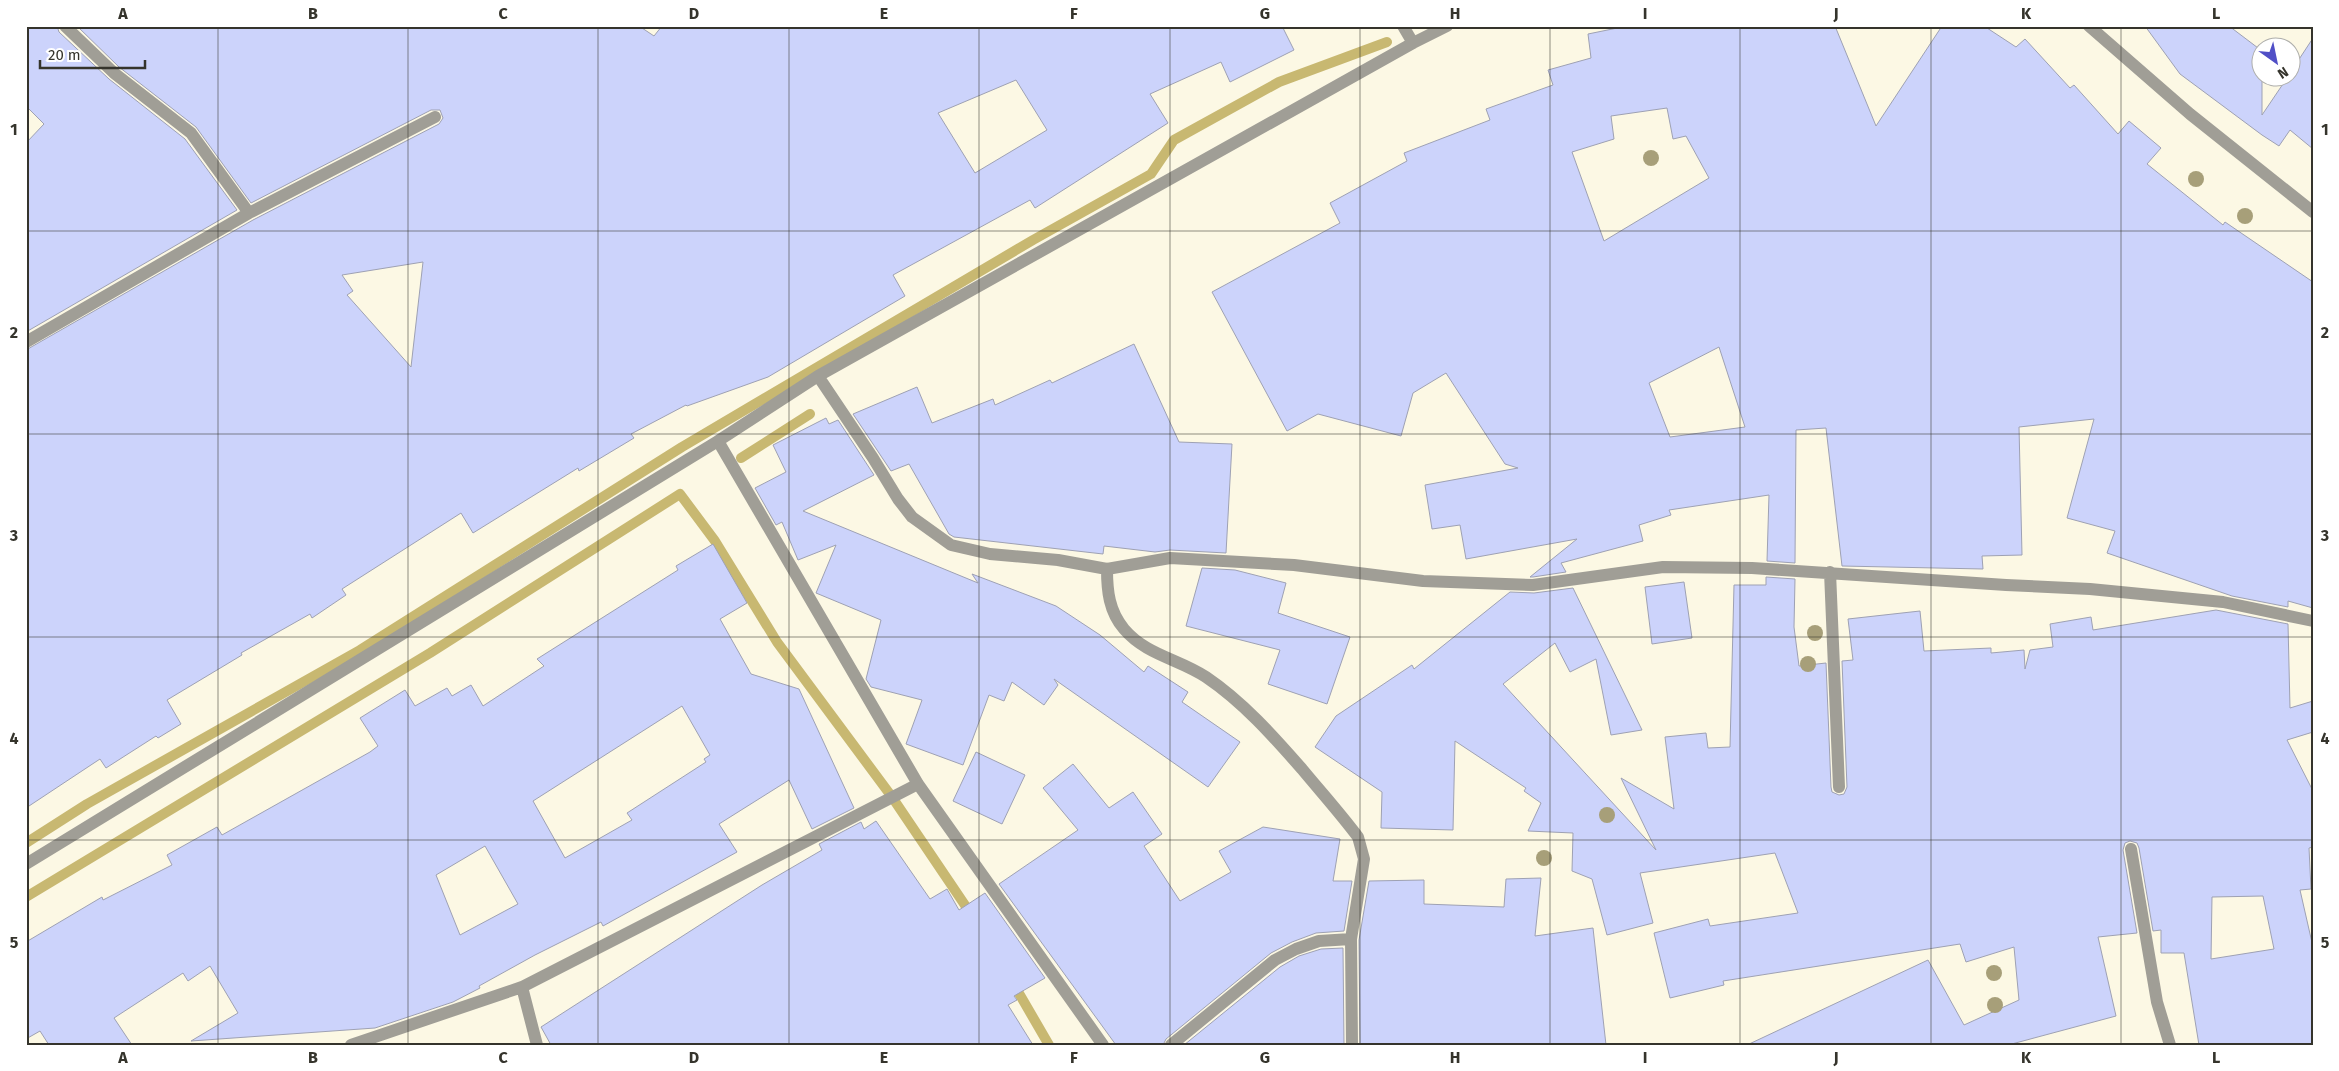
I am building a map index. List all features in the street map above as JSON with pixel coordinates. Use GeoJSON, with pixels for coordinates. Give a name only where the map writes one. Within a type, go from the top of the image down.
{"type":"FeatureCollection","features":[{"type":"Feature","properties":{"kind":"street"},"geometry":{"type":"LineString","coordinates":[[64,26],[114,73],[191,133],[248,213]]}},
{"type":"Feature","properties":{"kind":"street"},"geometry":{"type":"LineString","coordinates":[[1403,26],[1413,43]]}},
{"type":"Feature","properties":{"kind":"street"},"geometry":{"type":"LineString","coordinates":[[26,864],[718,441],[818,376],[1413,43],[1448,26]]}},
{"type":"Feature","properties":{"kind":"street"},"geometry":{"type":"LineString","coordinates":[[2089,26],[2190,114],[2313,212]]}},
{"type":"Feature","properties":{"kind":"street"},"geometry":{"type":"LineString","coordinates":[[26,342],[248,213],[435,117]]}},
{"type":"Feature","properties":{"kind":"street"},"geometry":{"type":"LineString","coordinates":[[818,376],[898,499],[912,517],[951,545],[990,554],[1058,560],[1106,569],[1170,558],[1294,565],[1423,580],[1533,585],[1663,567],[1830,572],[2006,586],[2109,590],[2223,602],[2313,621]]}},
{"type":"Feature","properties":{"kind":"street"},"geometry":{"type":"LineString","coordinates":[[718,441],[918,784],[1103,1045]]}},
{"type":"Feature","properties":{"kind":"street"},"geometry":{"type":"LineString","coordinates":[[1106,569],[1107,590],[1112,610],[1124,629],[1145,649],[1205,676],[1244,708],[1268,730],[1358,836],[1364,859],[1351,939],[1352,1045]]}},
{"type":"Feature","properties":{"kind":"street"},"geometry":{"type":"LineString","coordinates":[[1830,572],[1839,787]]}},
{"type":"Feature","properties":{"kind":"street"},"geometry":{"type":"LineString","coordinates":[[351,1045],[522,987],[918,784]]}},
{"type":"Feature","properties":{"kind":"street"},"geometry":{"type":"LineString","coordinates":[[2131,849],[2157,1002],[2170,1045]]}},
{"type":"Feature","properties":{"kind":"street"},"geometry":{"type":"LineString","coordinates":[[1171,1045],[1275,960],[1296,949],[1319,941],[1351,939]]}},
{"type":"Feature","properties":{"kind":"street"},"geometry":{"type":"LineString","coordinates":[[522,987],[537,1045]]}},
{"type":"Feature","properties":{"kind":"building"},"geometry":{"type":"Polygon","coordinates":[[[26,26],[57,26],[59,32],[109,79],[185,139],[237,210],[26,332],[26,143],[44,124],[26,106],[26,26]]]}},
{"type":"Feature","properties":{"kind":"building"},"geometry":{"type":"Polygon","coordinates":[[[77,26],[639,26],[654,36],[662,26],[1282,26],[1294,50],[1230,82],[1221,62],[1150,94],[1168,123],[1035,208],[1030,200],[893,275],[905,296],[768,377],[686,405],[631,434],[634,438],[579,471],[578,468],[473,533],[461,513],[342,589],[346,595],[312,618],[310,614],[241,653],[242,655],[167,700],[181,724],[158,738],[156,736],[106,768],[100,759],[26,808],[26,350],[253,220],[439,124],[443,118],[440,110],[431,110],[251,203],[196,127],[119,67],[77,26]],[[1016,80],[938,113],[975,173],[1047,130],[1016,80]],[[423,262],[342,275],[353,291],[347,295],[411,367],[423,262]]]}},
{"type":"Feature","properties":{"kind":"building"},"geometry":{"type":"Polygon","coordinates":[[[1627,26],[1835,26],[1876,126],[1942,26],[1984,26],[2016,47],[2025,39],[2070,88],[2074,85],[2118,134],[2129,121],[2161,148],[2147,164],[2223,225],[2225,222],[2313,282],[2313,608],[2288,601],[2288,607],[2232,596],[2107,553],[2115,531],[2067,518],[2094,419],[2019,427],[2022,555],[1982,556],[1983,569],[1842,566],[1826,428],[1796,430],[1795,563],[1767,561],[1769,495],[1669,510],[1671,515],[1639,525],[1643,541],[1561,563],[1566,572],[1533,577],[1530,577],[1577,539],[1466,559],[1460,525],[1432,529],[1425,485],[1518,468],[1505,464],[1446,373],[1413,393],[1401,436],[1318,414],[1287,431],[1212,292],[1340,223],[1330,203],[1407,161],[1404,153],[1490,120],[1486,109],[1553,85],[1548,70],[1591,58],[1588,34],[1627,26]],[[1667,108],[1611,116],[1614,139],[1572,152],[1604,241],[1709,178],[1686,136],[1673,139],[1667,108]],[[1719,347],[1649,383],[1670,437],[1745,427],[1719,347]]]}},
{"type":"Feature","properties":{"kind":"building"},"geometry":{"type":"Polygon","coordinates":[[[2145,26],[2229,26],[2252,43],[2252,88],[2262,88],[2262,115],[2280,88],[2302,88],[2302,55],[2313,38],[2313,149],[2290,130],[2279,146],[2180,74],[2145,26]]]}},
{"type":"Feature","properties":{"kind":"building"},"geometry":{"type":"Polygon","coordinates":[[[1134,344],[1179,442],[1232,444],[1226,553],[1170,550],[1155,552],[1104,546],[1103,554],[954,537],[949,534],[909,464],[891,471],[853,414],[917,387],[932,423],[993,399],[995,405],[1050,380],[1052,383],[1134,344]]]}},
{"type":"Feature","properties":{"kind":"building"},"geometry":{"type":"Polygon","coordinates":[[[826,418],[829,424],[838,420],[874,475],[803,511],[978,583],[972,574],[1056,606],[1100,635],[1144,672],[1148,666],[1188,692],[1182,702],[1240,742],[1208,787],[1054,679],[1058,685],[1044,705],[1012,682],[1004,701],[989,695],[963,765],[906,744],[922,700],[871,687],[866,679],[881,620],[816,593],[836,545],[798,560],[782,522],[776,525],[755,488],[786,472],[773,445],[826,418]]]}},
{"type":"Feature","properties":{"kind":"building"},"geometry":{"type":"Polygon","coordinates":[[[713,544],[747,603],[720,619],[751,674],[799,689],[854,808],[812,829],[789,780],[719,824],[737,852],[603,926],[601,922],[535,955],[453,1002],[375,1028],[191,1041],[238,1013],[210,966],[188,981],[183,973],[114,1018],[132,1045],[49,1045],[40,1031],[26,1039],[26,942],[102,897],[103,900],[172,865],[167,855],[217,827],[222,835],[370,752],[378,746],[360,718],[405,690],[415,706],[447,688],[452,696],[471,685],[483,706],[544,666],[537,659],[678,570],[676,566],[713,544]],[[682,706],[533,801],[565,858],[632,820],[627,813],[706,762],[704,759],[710,755],[682,706]],[[485,846],[436,875],[460,935],[518,904],[485,846]]]}},
{"type":"Feature","properties":{"kind":"building"},"geometry":{"type":"Polygon","coordinates":[[[1202,568],[1235,570],[1286,583],[1278,613],[1350,637],[1327,704],[1268,684],[1280,650],[1186,626],[1202,568]]]}},
{"type":"Feature","properties":{"kind":"building"},"geometry":{"type":"Polygon","coordinates":[[[1766,577],[1795,579],[1794,627],[1799,666],[1826,663],[1831,787],[1832,792],[1839,795],[1844,794],[1847,787],[1842,661],[1853,660],[1848,619],[1920,611],[1924,651],[1991,648],[1991,653],[2024,650],[2025,669],[2030,650],[2053,647],[2050,624],[2091,617],[2093,630],[2216,610],[2288,624],[2290,708],[2313,701],[2313,732],[2287,740],[2313,791],[2313,847],[2309,848],[2311,889],[2300,890],[2313,947],[2313,1045],[2199,1045],[2184,953],[2161,953],[2161,930],[2153,931],[2139,848],[2137,843],[2130,841],[2125,843],[2123,850],[2137,933],[2098,937],[2116,1016],[2008,1045],[1747,1045],[1928,960],[1964,1025],[2019,1000],[2014,947],[1966,962],[1960,944],[1723,981],[1724,985],[1670,998],[1654,933],[1708,919],[1710,926],[1798,913],[1775,853],[1640,873],[1653,923],[1607,935],[1592,879],[1572,871],[1573,833],[1528,831],[1541,803],[1524,791],[1526,788],[1455,741],[1453,830],[1381,828],[1382,792],[1315,747],[1336,716],[1412,665],[1414,669],[1510,592],[1534,593],[1573,588],[1642,730],[1611,735],[1596,659],[1570,672],[1555,643],[1503,684],[1656,850],[1621,778],[1674,809],[1665,737],[1706,733],[1708,748],[1730,747],[1734,585],[1766,585],[1766,577]],[[2263,896],[2212,897],[2211,959],[2274,949],[2263,896]]]}},
{"type":"Feature","properties":{"kind":"building"},"geometry":{"type":"Polygon","coordinates":[[[1684,582],[1692,638],[1652,644],[1645,587],[1684,582]]]}},
{"type":"Feature","properties":{"kind":"building"},"geometry":{"type":"Polygon","coordinates":[[[976,752],[1025,775],[1002,824],[953,801],[976,752]]]}},
{"type":"Feature","properties":{"kind":"building"},"geometry":{"type":"Polygon","coordinates":[[[1073,764],[1109,808],[1133,792],[1162,834],[1144,846],[1180,901],[1231,872],[1219,851],[1263,827],[1340,839],[1333,881],[1352,881],[1344,931],[1316,933],[1292,942],[1271,953],[1166,1039],[1163,1045],[1116,1045],[999,884],[1078,830],[1043,788],[1073,764]]]}},
{"type":"Feature","properties":{"kind":"building"},"geometry":{"type":"Polygon","coordinates":[[[876,821],[930,899],[947,889],[959,910],[985,893],[1045,978],[1014,996],[1017,1000],[1008,1005],[1033,1045],[551,1045],[541,1027],[762,885],[822,850],[819,844],[861,822],[864,829],[876,821]]]}},
{"type":"Feature","properties":{"kind":"building"},"geometry":{"type":"Polygon","coordinates":[[[1541,878],[1535,936],[1593,928],[1606,1045],[1360,1045],[1359,940],[1369,881],[1424,880],[1424,904],[1504,907],[1506,879],[1541,878]]]}},
{"type":"Feature","properties":{"kind":"building"},"geometry":{"type":"Polygon","coordinates":[[[1343,948],[1344,1045],[1184,1045],[1280,967],[1299,956],[1321,949],[1343,948]]]}},
{"type":"Feature","properties":{"kind":"waterway"},"geometry":{"type":"LineString","coordinates":[[26,843],[87,804],[360,650],[682,447],[1033,240],[1151,174],[1174,140],[1279,82],[1387,42]]}},
{"type":"Feature","properties":{"kind":"waterway"},"geometry":{"type":"LineString","coordinates":[[741,458],[810,414]]}},
{"type":"Feature","properties":{"kind":"waterway"},"geometry":{"type":"LineString","coordinates":[[26,897],[430,653],[680,494],[715,541],[777,642],[892,797],[973,917]]}},
{"type":"Feature","properties":{"kind":"waterway"},"geometry":{"type":"LineString","coordinates":[[1013,983],[1049,1045]]}}]}
